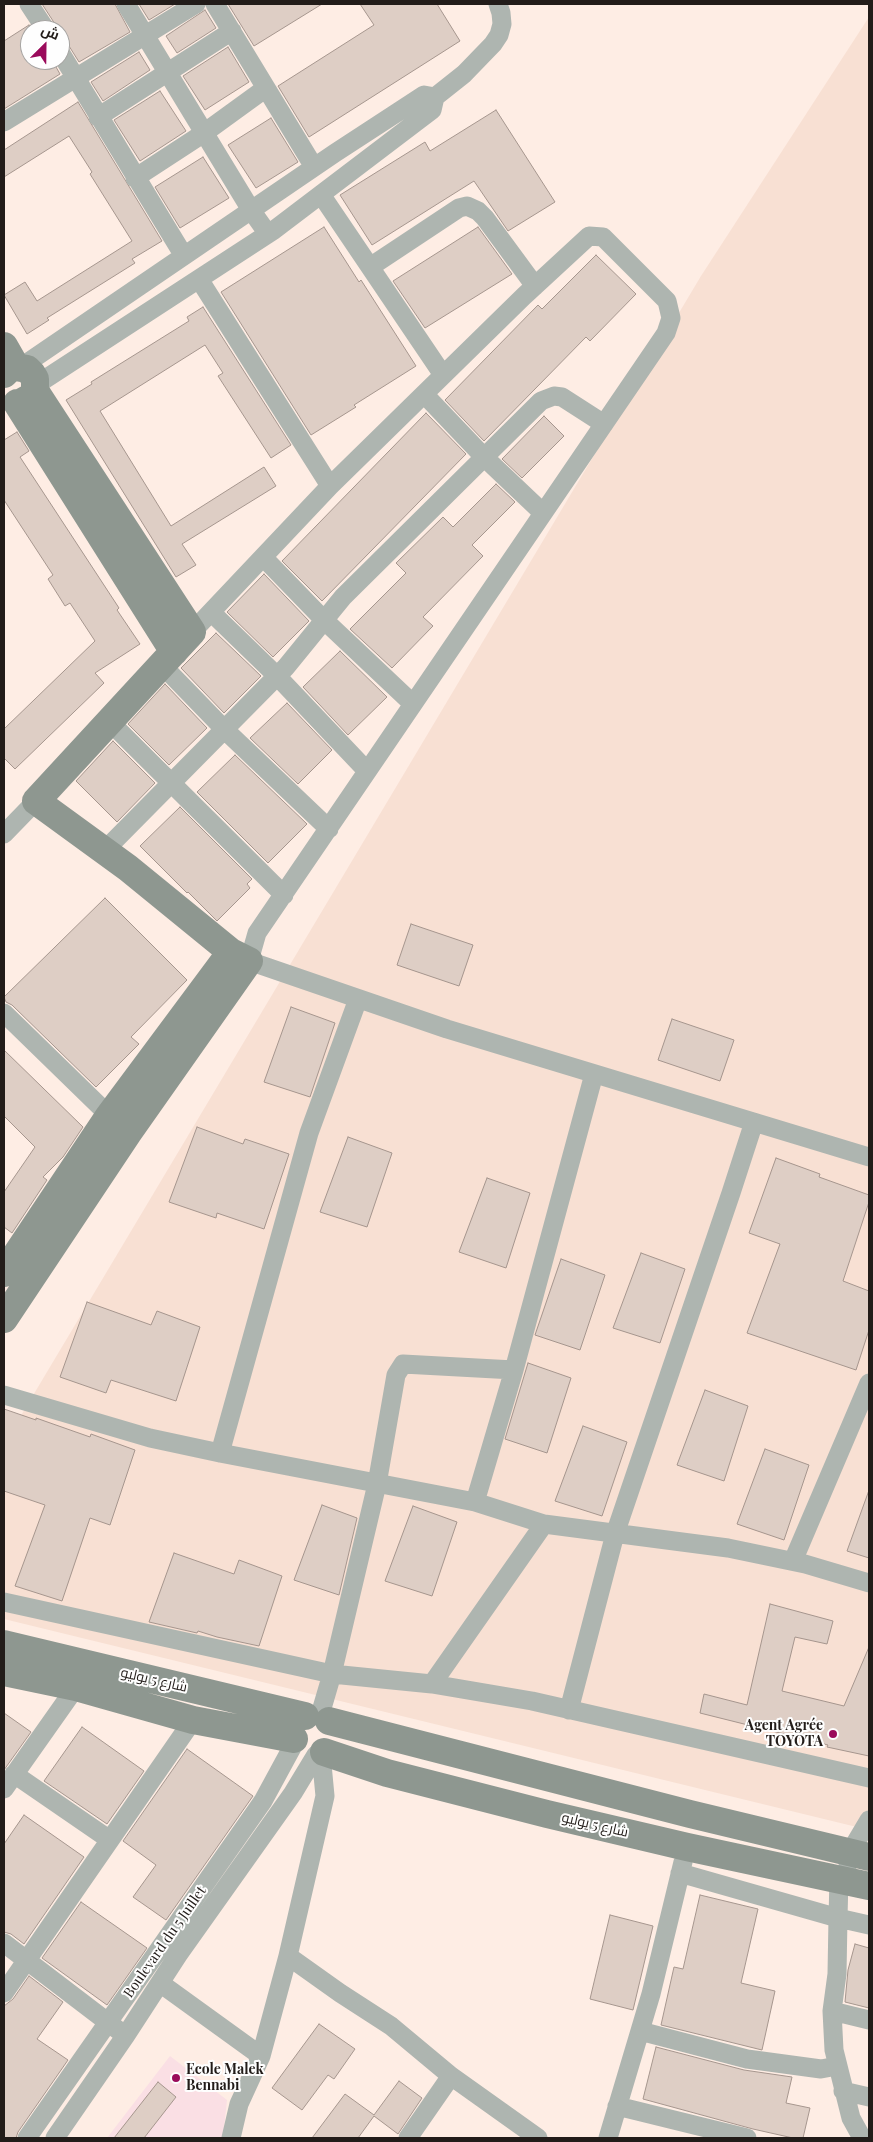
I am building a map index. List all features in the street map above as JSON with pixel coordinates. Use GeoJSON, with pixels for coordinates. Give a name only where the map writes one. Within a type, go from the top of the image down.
{"type":"FeatureCollection","features":[{"type":"Feature","properties":{"kind":"main road"},"geometry":{"type":"LineString","coordinates":[[4,1273],[119,1124],[240,956],[36,801],[176,650],[15,384]]}},
{"type":"Feature","properties":{"kind":"main road"},"geometry":{"type":"LineString","coordinates":[[4,1319],[119,1124]]}},
{"type":"Feature","properties":{"kind":"main road","name":"شارع 5 يوليو"},"geometry":{"type":"LineString","coordinates":[[4,1644],[313,1737],[387,1773],[687,1847],[851,1881]]}},
{"type":"Feature","properties":{"kind":"main road","name":"شارع 5 يوليو"},"geometry":{"type":"LineString","coordinates":[[4,1672],[76,1687],[193,1720],[313,1737],[690,1814],[860,1855]]}},
{"type":"Feature","properties":{"kind":"street"},"geometry":{"type":"LineString","coordinates":[[29,4],[39,20]]}},
{"type":"Feature","properties":{"kind":"street"},"geometry":{"type":"LineString","coordinates":[[126,4],[251,210],[268,234]]}},
{"type":"Feature","properties":{"kind":"street"},"geometry":{"type":"LineString","coordinates":[[4,122],[196,4]]}},
{"type":"Feature","properties":{"kind":"street"},"geometry":{"type":"LineString","coordinates":[[215,4],[314,167]]}},
{"type":"Feature","properties":{"kind":"street"},"geometry":{"type":"LineString","coordinates":[[15,384],[199,279],[268,234],[322,196],[432,110],[435,96],[470,69],[499,35],[502,24],[498,4]]}},
{"type":"Feature","properties":{"kind":"street"},"geometry":{"type":"LineString","coordinates":[[98,117],[232,31]]}},
{"type":"Feature","properties":{"kind":"street"},"geometry":{"type":"LineString","coordinates":[[70,68],[184,256]]}},
{"type":"Feature","properties":{"kind":"street"},"geometry":{"type":"LineString","coordinates":[[135,178],[204,133],[266,88]]}},
{"type":"Feature","properties":{"kind":"street"},"geometry":{"type":"LineString","coordinates":[[15,384],[184,256],[251,210],[424,95],[435,96]]}},
{"type":"Feature","properties":{"kind":"street"},"geometry":{"type":"LineString","coordinates":[[322,196],[443,375]]}},
{"type":"Feature","properties":{"kind":"street"},"geometry":{"type":"LineString","coordinates":[[370,267],[459,208],[467,206],[478,211],[485,218],[535,286]]}},
{"type":"Feature","properties":{"kind":"street"},"geometry":{"type":"LineString","coordinates":[[329,828],[224,730],[176,650],[330,486],[535,286],[583,240],[589,236],[603,237],[668,303],[671,318],[666,333],[284,895],[240,956],[447,1029],[869,1157]]}},
{"type":"Feature","properties":{"kind":"street"},"geometry":{"type":"LineString","coordinates":[[199,279],[330,486]]}},
{"type":"Feature","properties":{"kind":"street"},"geometry":{"type":"LineString","coordinates":[[424,394],[484,457],[543,513]]}},
{"type":"Feature","properties":{"kind":"street"},"geometry":{"type":"LineString","coordinates":[[104,851],[278,676],[343,597],[534,408],[546,398],[562,397],[604,424]]}},
{"type":"Feature","properties":{"kind":"street"},"geometry":{"type":"LineString","coordinates":[[263,557],[324,620],[413,704]]}},
{"type":"Feature","properties":{"kind":"street"},"geometry":{"type":"LineString","coordinates":[[211,612],[278,676],[367,771]]}},
{"type":"Feature","properties":{"kind":"street"},"geometry":{"type":"LineString","coordinates":[[110,722],[284,895]]}},
{"type":"Feature","properties":{"kind":"street"},"geometry":{"type":"LineString","coordinates":[[4,834],[36,801]]}},
{"type":"Feature","properties":{"kind":"street"},"geometry":{"type":"LineString","coordinates":[[220,1454],[309,1133],[358,999]]}},
{"type":"Feature","properties":{"kind":"street"},"geometry":{"type":"LineString","coordinates":[[4,1013],[119,1124]]}},
{"type":"Feature","properties":{"kind":"street"},"geometry":{"type":"LineString","coordinates":[[475,1502],[514,1370],[594,1074]]}},
{"type":"Feature","properties":{"kind":"street"},"geometry":{"type":"LineString","coordinates":[[569,1710],[615,1534],[732,1193],[754,1122]]}},
{"type":"Feature","properties":{"kind":"street"},"geometry":{"type":"LineString","coordinates":[[55,2138],[126,2035],[178,1954],[293,1793],[313,1737],[332,1674],[377,1484],[396,1375],[403,1364],[514,1370]]}},
{"type":"Feature","properties":{"kind":"street"},"geometry":{"type":"LineString","coordinates":[[793,1561],[862,1416],[869,1383]]}},
{"type":"Feature","properties":{"kind":"street"},"geometry":{"type":"LineString","coordinates":[[4,1396],[150,1438],[220,1454],[475,1502],[544,1524],[728,1548],[793,1561],[869,1583]]}},
{"type":"Feature","properties":{"kind":"street"},"geometry":{"type":"LineString","coordinates":[[432,1684],[544,1524]]}},
{"type":"Feature","properties":{"kind":"street"},"geometry":{"type":"LineString","coordinates":[[4,1602],[332,1674],[432,1684],[569,1710],[869,1778]]}},
{"type":"Feature","properties":{"kind":"street"},"geometry":{"type":"LineString","coordinates":[[76,1687],[9,1781],[110,1840]]}},
{"type":"Feature","properties":{"kind":"street"},"geometry":{"type":"LineString","coordinates":[[4,1993],[193,1720]]}},
{"type":"Feature","properties":{"kind":"street"},"geometry":{"type":"LineString","coordinates":[[231,2138],[239,2104],[261,2056],[288,1956],[326,1796],[313,1737]]}},
{"type":"Feature","properties":{"kind":"street","name":"Boulevard du 5 Juillet"},"geometry":{"type":"LineString","coordinates":[[27,2138],[263,1801],[313,1737]]}},
{"type":"Feature","properties":{"kind":"street"},"geometry":{"type":"LineString","coordinates":[[862,2138],[851,2118],[843,2091],[834,2050],[832,2011],[836,1974],[838,1918],[860,1855],[869,1820]]}},
{"type":"Feature","properties":{"kind":"street"},"geometry":{"type":"LineString","coordinates":[[608,2138],[640,2031],[687,1847]]}},
{"type":"Feature","properties":{"kind":"street"},"geometry":{"type":"LineString","coordinates":[[680,1873],[869,1925]]}},
{"type":"Feature","properties":{"kind":"street"},"geometry":{"type":"LineString","coordinates":[[4,1943],[108,2024],[126,2035]]}},
{"type":"Feature","properties":{"kind":"street"},"geometry":{"type":"LineString","coordinates":[[288,1956],[391,2026],[451,2076],[538,2138]]}},
{"type":"Feature","properties":{"kind":"street"},"geometry":{"type":"LineString","coordinates":[[160,1983],[261,2056]]}},
{"type":"Feature","properties":{"kind":"street"},"geometry":{"type":"LineString","coordinates":[[832,2011],[869,2020]]}},
{"type":"Feature","properties":{"kind":"street"},"geometry":{"type":"LineString","coordinates":[[640,2031],[747,2059],[820,2069],[838,2066]]}},
{"type":"Feature","properties":{"kind":"street"},"geometry":{"type":"LineString","coordinates":[[408,2138],[451,2076]]}},
{"type":"Feature","properties":{"kind":"street"},"geometry":{"type":"LineString","coordinates":[[843,2091],[869,2097]]}},
{"type":"Feature","properties":{"kind":"street"},"geometry":{"type":"LineString","coordinates":[[617,2106],[747,2138]]}},
{"type":"Feature","properties":{"kind":"shaded area"},"geometry":{"type":"Polygon","coordinates":[[[869,17],[869,1830],[4,1619],[4,1444],[701,276],[869,17]]]}},
{"type":"Feature","properties":{"kind":"shaded area","name":"Ecole Malek Bennabi"},"geometry":{"type":"Polygon","coordinates":[[[170,2056],[227,2100],[223,2138],[107,2138],[170,2056]]]}},
{"type":"Feature","properties":{"kind":"building"},"geometry":{"type":"Polygon","coordinates":[[[42,4],[115,4],[130,32],[79,62],[70,48],[70,20],[52,20],[42,4]]]}},
{"type":"Feature","properties":{"kind":"building"},"geometry":{"type":"Polygon","coordinates":[[[139,4],[175,4],[149,20],[139,4]]]}},
{"type":"Feature","properties":{"kind":"building"},"geometry":{"type":"Polygon","coordinates":[[[228,4],[322,4],[254,46],[228,4]]]}},
{"type":"Feature","properties":{"kind":"building"},"geometry":{"type":"Polygon","coordinates":[[[360,4],[437,4],[460,41],[309,137],[278,86],[374,25],[360,4]]]}},
{"type":"Feature","properties":{"kind":"building"},"geometry":{"type":"Polygon","coordinates":[[[205,10],[216,28],[177,53],[166,36],[205,10]]]}},
{"type":"Feature","properties":{"kind":"building"},"geometry":{"type":"Polygon","coordinates":[[[20,31],[20,70],[58,70],[60,74],[4,109],[4,41],[20,31]]]}},
{"type":"Feature","properties":{"kind":"building"},"geometry":{"type":"Polygon","coordinates":[[[228,47],[249,82],[205,110],[183,76],[228,47]]]}},
{"type":"Feature","properties":{"kind":"building"},"geometry":{"type":"Polygon","coordinates":[[[139,52],[150,70],[103,101],[91,82],[139,52]]]}},
{"type":"Feature","properties":{"kind":"building"},"geometry":{"type":"Polygon","coordinates":[[[160,91],[186,131],[140,161],[114,120],[160,91]]]}},
{"type":"Feature","properties":{"kind":"building"},"geometry":{"type":"Polygon","coordinates":[[[78,102],[162,241],[132,259],[135,263],[47,318],[49,320],[27,334],[4,295],[25,282],[37,301],[132,241],[90,174],[92,172],[69,136],[4,177],[4,150],[78,102]]]}},
{"type":"Feature","properties":{"kind":"building"},"geometry":{"type":"Polygon","coordinates":[[[496,110],[555,202],[508,231],[474,181],[372,245],[340,195],[425,142],[430,151],[496,110]]]}},
{"type":"Feature","properties":{"kind":"building"},"geometry":{"type":"Polygon","coordinates":[[[271,118],[298,162],[256,188],[228,145],[271,118]]]}},
{"type":"Feature","properties":{"kind":"building"},"geometry":{"type":"Polygon","coordinates":[[[203,157],[229,198],[180,228],[155,187],[203,157]]]}},
{"type":"Feature","properties":{"kind":"building"},"geometry":{"type":"Polygon","coordinates":[[[324,227],[359,282],[361,280],[416,366],[311,435],[221,292],[324,227]]]}},
{"type":"Feature","properties":{"kind":"building"},"geometry":{"type":"Polygon","coordinates":[[[478,227],[512,274],[425,328],[393,281],[478,227]]]}},
{"type":"Feature","properties":{"kind":"building"},"geometry":{"type":"Polygon","coordinates":[[[596,255],[636,294],[590,341],[586,337],[484,441],[445,400],[538,305],[542,309],[596,255]]]}},
{"type":"Feature","properties":{"kind":"building"},"geometry":{"type":"Polygon","coordinates":[[[203,307],[291,445],[271,458],[218,376],[223,373],[205,345],[100,411],[171,526],[264,467],[276,486],[182,544],[196,565],[176,577],[66,400],[92,384],[91,382],[189,321],[187,317],[203,307]]]}},
{"type":"Feature","properties":{"kind":"building"},"geometry":{"type":"Polygon","coordinates":[[[426,413],[466,454],[322,601],[282,561],[426,413]]]}},
{"type":"Feature","properties":{"kind":"building"},"geometry":{"type":"Polygon","coordinates":[[[544,416],[564,436],[522,478],[502,459],[544,416]]]}},
{"type":"Feature","properties":{"kind":"building"},"geometry":{"type":"Polygon","coordinates":[[[17,432],[29,451],[20,457],[119,608],[117,610],[140,644],[95,673],[104,683],[15,769],[4,758],[4,729],[95,641],[70,603],[65,606],[48,579],[53,575],[4,500],[4,440],[17,432]]]}},
{"type":"Feature","properties":{"kind":"building"},"geometry":{"type":"Polygon","coordinates":[[[496,484],[515,502],[472,545],[483,556],[423,617],[433,626],[392,668],[350,629],[406,573],[396,563],[443,517],[453,527],[496,484]]]}},
{"type":"Feature","properties":{"kind":"building"},"geometry":{"type":"Polygon","coordinates":[[[264,574],[309,621],[273,657],[227,612],[264,574]]]}},
{"type":"Feature","properties":{"kind":"building"},"geometry":{"type":"Polygon","coordinates":[[[216,633],[261,676],[224,713],[181,668],[216,633]]]}},
{"type":"Feature","properties":{"kind":"building"},"geometry":{"type":"Polygon","coordinates":[[[340,651],[387,697],[348,735],[303,687],[340,651]]]}},
{"type":"Feature","properties":{"kind":"building"},"geometry":{"type":"Polygon","coordinates":[[[165,684],[207,728],[169,765],[128,724],[165,684]]]}},
{"type":"Feature","properties":{"kind":"building"},"geometry":{"type":"Polygon","coordinates":[[[287,703],[332,750],[298,784],[250,738],[287,703]]]}},
{"type":"Feature","properties":{"kind":"building"},"geometry":{"type":"Polygon","coordinates":[[[113,741],[155,783],[117,822],[76,781],[113,741]]]}},
{"type":"Feature","properties":{"kind":"building"},"geometry":{"type":"Polygon","coordinates":[[[235,755],[307,824],[268,863],[197,792],[235,755]]]}},
{"type":"Feature","properties":{"kind":"building"},"geometry":{"type":"Polygon","coordinates":[[[180,807],[252,879],[247,884],[250,888],[217,921],[140,846],[180,807]]]}},
{"type":"Feature","properties":{"kind":"building"},"geometry":{"type":"Polygon","coordinates":[[[105,898],[187,980],[131,1037],[139,1044],[96,1087],[12,1005],[6,1002],[4,997],[105,898]]]}},
{"type":"Feature","properties":{"kind":"building"},"geometry":{"type":"Polygon","coordinates":[[[411,924],[473,945],[459,986],[397,965],[411,924]]]}},
{"type":"Feature","properties":{"kind":"building"},"geometry":{"type":"Polygon","coordinates":[[[291,1007],[335,1023],[310,1097],[264,1082],[291,1007]]]}},
{"type":"Feature","properties":{"kind":"building"},"geometry":{"type":"Polygon","coordinates":[[[672,1019],[734,1040],[720,1081],[658,1060],[672,1019]]]}},
{"type":"Feature","properties":{"kind":"building"},"geometry":{"type":"Polygon","coordinates":[[[4,1050],[83,1127],[63,1157],[43,1177],[47,1180],[12,1233],[4,1227],[4,1192],[35,1147],[4,1116],[4,1050]]]}},
{"type":"Feature","properties":{"kind":"building"},"geometry":{"type":"Polygon","coordinates":[[[197,1127],[243,1144],[245,1139],[289,1154],[264,1229],[217,1213],[216,1218],[169,1202],[197,1127]]]}},
{"type":"Feature","properties":{"kind":"building"},"geometry":{"type":"Polygon","coordinates":[[[348,1137],[392,1153],[367,1227],[320,1212],[348,1137]]]}},
{"type":"Feature","properties":{"kind":"building"},"geometry":{"type":"Polygon","coordinates":[[[776,1158],[820,1174],[819,1177],[869,1195],[869,1202],[843,1281],[869,1291],[869,1330],[856,1370],[747,1333],[780,1244],[749,1233],[776,1158]]]}},
{"type":"Feature","properties":{"kind":"building"},"geometry":{"type":"Polygon","coordinates":[[[487,1178],[530,1193],[506,1268],[459,1252],[487,1178]]]}},
{"type":"Feature","properties":{"kind":"building"},"geometry":{"type":"Polygon","coordinates":[[[641,1253],[685,1269],[660,1343],[613,1328],[641,1253]]]}},
{"type":"Feature","properties":{"kind":"building"},"geometry":{"type":"Polygon","coordinates":[[[561,1259],[605,1275],[580,1350],[535,1335],[561,1259]]]}},
{"type":"Feature","properties":{"kind":"building"},"geometry":{"type":"Polygon","coordinates":[[[87,1302],[151,1325],[157,1311],[200,1327],[176,1401],[111,1380],[106,1393],[60,1377],[87,1302]]]}},
{"type":"Feature","properties":{"kind":"building"},"geometry":{"type":"Polygon","coordinates":[[[528,1363],[571,1378],[547,1453],[505,1439],[528,1363]]]}},
{"type":"Feature","properties":{"kind":"building"},"geometry":{"type":"Polygon","coordinates":[[[705,1390],[748,1406],[724,1481],[677,1465],[705,1390]]]}},
{"type":"Feature","properties":{"kind":"building"},"geometry":{"type":"Polygon","coordinates":[[[4,1409],[90,1437],[91,1434],[135,1450],[110,1525],[90,1518],[62,1601],[15,1586],[45,1505],[4,1491],[4,1409]]]}},
{"type":"Feature","properties":{"kind":"building"},"geometry":{"type":"Polygon","coordinates":[[[583,1426],[627,1442],[602,1516],[555,1501],[583,1426]]]}},
{"type":"Feature","properties":{"kind":"building"},"geometry":{"type":"Polygon","coordinates":[[[765,1449],[809,1465],[784,1540],[737,1524],[765,1449]]]}},
{"type":"Feature","properties":{"kind":"building"},"geometry":{"type":"Polygon","coordinates":[[[869,1494],[869,1558],[847,1551],[869,1494]]]}},
{"type":"Feature","properties":{"kind":"building"},"geometry":{"type":"Polygon","coordinates":[[[322,1505],[357,1518],[339,1595],[294,1580],[322,1505]]]}},
{"type":"Feature","properties":{"kind":"building"},"geometry":{"type":"Polygon","coordinates":[[[413,1506],[457,1522],[432,1596],[385,1581],[413,1506]]]}},
{"type":"Feature","properties":{"kind":"building"},"geometry":{"type":"Polygon","coordinates":[[[174,1553],[234,1574],[239,1560],[282,1576],[259,1646],[198,1631],[197,1633],[149,1622],[174,1553]]]}},
{"type":"Feature","properties":{"kind":"building"},"geometry":{"type":"Polygon","coordinates":[[[770,1604],[833,1621],[827,1644],[795,1637],[782,1691],[844,1706],[869,1647],[869,1756],[827,1747],[828,1745],[700,1713],[704,1694],[747,1705],[770,1604]]]}},
{"type":"Feature","properties":{"kind":"building"},"geometry":{"type":"Polygon","coordinates":[[[4,1713],[31,1732],[4,1770],[4,1713]]]}},
{"type":"Feature","properties":{"kind":"building"},"geometry":{"type":"Polygon","coordinates":[[[82,1727],[144,1771],[107,1824],[44,1781],[82,1727]]]}},
{"type":"Feature","properties":{"kind":"building"},"geometry":{"type":"Polygon","coordinates":[[[187,1749],[253,1796],[166,1920],[133,1897],[156,1865],[123,1841],[187,1749]]]}},
{"type":"Feature","properties":{"kind":"building"},"geometry":{"type":"Polygon","coordinates":[[[24,1815],[84,1857],[24,1944],[11,1934],[4,1932],[4,1844],[24,1815]]]}},
{"type":"Feature","properties":{"kind":"building"},"geometry":{"type":"Polygon","coordinates":[[[700,1895],[758,1909],[741,1983],[775,1991],[762,2050],[661,2025],[674,1967],[683,1969],[700,1895]]]}},
{"type":"Feature","properties":{"kind":"building"},"geometry":{"type":"Polygon","coordinates":[[[81,1902],[147,1948],[107,2005],[42,1958],[81,1902]]]}},
{"type":"Feature","properties":{"kind":"building"},"geometry":{"type":"Polygon","coordinates":[[[610,1915],[653,1926],[633,2010],[590,1999],[610,1915]]]}},
{"type":"Feature","properties":{"kind":"building"},"geometry":{"type":"Polygon","coordinates":[[[855,1944],[869,1948],[869,2008],[845,2002],[848,1970],[855,1944]]]}},
{"type":"Feature","properties":{"kind":"building"},"geometry":{"type":"Polygon","coordinates":[[[29,1976],[63,2002],[37,2039],[68,2060],[18,2132],[16,2138],[4,2138],[4,2006],[13,1999],[29,1976]]]}},
{"type":"Feature","properties":{"kind":"building"},"geometry":{"type":"Polygon","coordinates":[[[319,2024],[355,2049],[334,2079],[328,2075],[302,2110],[272,2088],[319,2024]]]}},
{"type":"Feature","properties":{"kind":"building"},"geometry":{"type":"Polygon","coordinates":[[[656,2047],[744,2070],[792,2077],[786,2103],[810,2108],[803,2138],[793,2138],[753,2129],[643,2099],[656,2047]]]}},
{"type":"Feature","properties":{"kind":"building"},"geometry":{"type":"Polygon","coordinates":[[[399,2081],[422,2098],[398,2134],[374,2116],[358,2138],[312,2138],[345,2094],[374,2115],[399,2081]]]}},
{"type":"Feature","properties":{"kind":"building"},"geometry":{"type":"Polygon","coordinates":[[[158,2082],[176,2097],[144,2138],[114,2138],[158,2082]]]}},
{"type":"Feature","properties":{"kind":"place","name":"Agent Agrée TOYOTA"},"geometry":{"type":"Point","coordinates":[833,1734]}},
{"type":"Feature","properties":{"kind":"place","name":"Ecole Malek Bennabi"},"geometry":{"type":"Point","coordinates":[176,2078]}}]}
